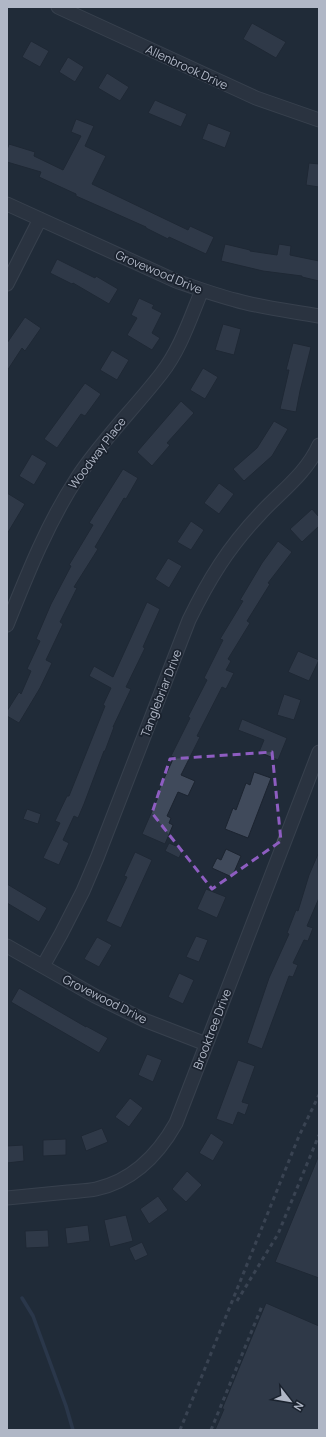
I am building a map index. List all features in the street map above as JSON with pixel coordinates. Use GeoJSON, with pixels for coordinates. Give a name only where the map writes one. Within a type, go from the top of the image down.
{"type":"FeatureCollection","features":[{"type":"Feature","properties":{"kind":"street","name":"Allenbrook Drive"},"geometry":{"type":"LineString","coordinates":[[58,7],[256,98],[319,120]]}},
{"type":"Feature","properties":{"kind":"street","name":"Grovewood Drive"},"geometry":{"type":"LineString","coordinates":[[7,204],[176,281],[258,306],[319,316]]}},
{"type":"Feature","properties":{"kind":"street"},"geometry":{"type":"LineString","coordinates":[[7,284],[40,219]]}},
{"type":"Feature","properties":{"kind":"street","name":"Woodway Place"},"geometry":{"type":"LineString","coordinates":[[7,625],[38,548],[58,509],[92,455],[120,420],[161,374],[180,342],[202,290]]}},
{"type":"Feature","properties":{"kind":"street","name":"Tanglebriar Drive"},"geometry":{"type":"LineString","coordinates":[[43,966],[83,891],[189,620],[203,592],[218,565],[238,539],[260,514],[302,472],[319,445]]}},
{"type":"Feature","properties":{"kind":"street","name":"Brooktree Drive"},"geometry":{"type":"LineString","coordinates":[[7,1198],[96,1189],[120,1180],[135,1172],[156,1154],[167,1140],[176,1123],[319,752]]}},
{"type":"Feature","properties":{"kind":"street","name":"Grovewood Drive"},"geometry":{"type":"LineString","coordinates":[[7,946],[95,996],[144,1020],[206,1044]]}},
{"type":"Feature","properties":{"kind":"highlighted area"},"geometry":{"type":"Polygon","coordinates":[[[272,752],[281,841],[212,889],[152,813],[170,759],[272,752]]]}},
{"type":"Feature","properties":{"kind":"building"},"geometry":{"type":"Polygon","coordinates":[[[252,23],[286,42],[276,58],[243,39],[252,23]]]}},
{"type":"Feature","properties":{"kind":"building"},"geometry":{"type":"Polygon","coordinates":[[[31,41],[49,51],[40,67],[22,57],[31,41]]]}},
{"type":"Feature","properties":{"kind":"building"},"geometry":{"type":"Polygon","coordinates":[[[68,57],[84,67],[75,82],[59,72],[68,57]]]}},
{"type":"Feature","properties":{"kind":"building"},"geometry":{"type":"Polygon","coordinates":[[[107,73],[129,87],[120,101],[98,88],[107,73]]]}},
{"type":"Feature","properties":{"kind":"building"},"geometry":{"type":"Polygon","coordinates":[[[155,100],[187,114],[181,127],[148,113],[155,100]]]}},
{"type":"Feature","properties":{"kind":"building"},"geometry":{"type":"Polygon","coordinates":[[[76,119],[94,126],[85,146],[106,156],[92,184],[188,230],[190,226],[214,237],[206,254],[169,237],[168,239],[146,227],[76,196],[76,194],[39,177],[41,172],[7,162],[7,150],[9,144],[35,152],[34,156],[63,170],[81,136],[71,132],[76,119]]]}},
{"type":"Feature","properties":{"kind":"building"},"geometry":{"type":"Polygon","coordinates":[[[208,123],[231,132],[225,148],[202,139],[208,123]]]}},
{"type":"Feature","properties":{"kind":"building"},"geometry":{"type":"Polygon","coordinates":[[[309,163],[319,164],[319,187],[306,185],[309,163]]]}},
{"type":"Feature","properties":{"kind":"building"},"geometry":{"type":"Polygon","coordinates":[[[225,244],[250,251],[277,255],[279,244],[291,246],[290,255],[319,261],[319,281],[302,276],[263,271],[221,261],[225,244]]]}},
{"type":"Feature","properties":{"kind":"building"},"geometry":{"type":"Polygon","coordinates":[[[57,259],[95,278],[96,276],[118,289],[109,304],[73,283],[72,284],[50,273],[57,259]]]}},
{"type":"Feature","properties":{"kind":"building"},"geometry":{"type":"Polygon","coordinates":[[[139,298],[154,305],[152,308],[162,313],[152,333],[160,338],[152,350],[127,335],[137,318],[131,315],[139,298]]]}},
{"type":"Feature","properties":{"kind":"building"},"geometry":{"type":"Polygon","coordinates":[[[25,317],[41,328],[25,351],[22,348],[7,371],[7,343],[25,317]]]}},
{"type":"Feature","properties":{"kind":"building"},"geometry":{"type":"Polygon","coordinates":[[[223,324],[241,329],[234,355],[215,350],[223,324]]]}},
{"type":"Feature","properties":{"kind":"building"},"geometry":{"type":"Polygon","coordinates":[[[293,343],[311,347],[296,412],[280,409],[289,370],[286,370],[293,343]]]}},
{"type":"Feature","properties":{"kind":"building"},"geometry":{"type":"Polygon","coordinates":[[[112,350],[129,360],[117,380],[100,370],[112,350]]]}},
{"type":"Feature","properties":{"kind":"building"},"geometry":{"type":"Polygon","coordinates":[[[203,368],[218,377],[205,399],[190,390],[203,368]]]}},
{"type":"Feature","properties":{"kind":"building"},"geometry":{"type":"Polygon","coordinates":[[[85,383],[101,394],[85,416],[81,414],[57,448],[44,439],[85,383]]]}},
{"type":"Feature","properties":{"kind":"building"},"geometry":{"type":"Polygon","coordinates":[[[181,401],[194,413],[167,443],[170,445],[152,466],[137,452],[181,401]]]}},
{"type":"Feature","properties":{"kind":"building"},"geometry":{"type":"Polygon","coordinates":[[[274,421],[288,429],[272,456],[244,481],[233,469],[257,448],[274,421]]]}},
{"type":"Feature","properties":{"kind":"building"},"geometry":{"type":"Polygon","coordinates":[[[32,454],[47,463],[34,485],[19,476],[32,454]]]}},
{"type":"Feature","properties":{"kind":"building"},"geometry":{"type":"Polygon","coordinates":[[[123,469],[138,478],[126,499],[124,498],[95,547],[98,549],[74,587],[77,588],[60,622],[63,624],[46,660],[52,663],[40,688],[19,723],[7,716],[7,711],[19,692],[21,694],[31,671],[27,669],[40,641],[36,639],[51,604],[71,566],[69,565],[93,525],[89,523],[123,469]]]}},
{"type":"Feature","properties":{"kind":"building"},"geometry":{"type":"Polygon","coordinates":[[[219,483],[234,494],[219,514],[204,503],[219,483]]]}},
{"type":"Feature","properties":{"kind":"building"},"geometry":{"type":"Polygon","coordinates":[[[7,493],[25,504],[7,534],[7,493]]]}},
{"type":"Feature","properties":{"kind":"building"},"geometry":{"type":"Polygon","coordinates":[[[312,509],[319,517],[319,526],[302,542],[290,529],[312,509]]]}},
{"type":"Feature","properties":{"kind":"building"},"geometry":{"type":"Polygon","coordinates":[[[191,521],[204,530],[191,550],[177,542],[191,521]]]}},
{"type":"Feature","properties":{"kind":"building"},"geometry":{"type":"Polygon","coordinates":[[[278,541],[292,552],[268,583],[270,584],[247,621],[250,623],[228,659],[231,661],[226,670],[234,673],[226,689],[222,687],[197,736],[200,737],[181,775],[195,781],[188,796],[178,792],[167,816],[171,818],[169,823],[173,825],[165,844],[142,834],[159,795],[157,794],[174,757],[171,756],[190,718],[188,717],[207,680],[204,678],[223,640],[220,639],[243,601],[240,600],[262,563],[278,541]]]}},
{"type":"Feature","properties":{"kind":"building"},"geometry":{"type":"Polygon","coordinates":[[[168,558],[182,566],[169,588],[155,579],[168,558]]]}},
{"type":"Feature","properties":{"kind":"building"},"geometry":{"type":"Polygon","coordinates":[[[147,602],[160,609],[143,647],[145,648],[126,687],[131,689],[113,727],[84,804],[78,818],[74,816],[63,840],[69,843],[59,865],[43,858],[60,823],[55,821],[67,796],[69,796],[105,706],[103,705],[111,688],[89,676],[94,666],[113,677],[147,602]]]}},
{"type":"Feature","properties":{"kind":"building"},"geometry":{"type":"Polygon","coordinates":[[[298,651],[319,660],[309,681],[288,672],[298,651]]]}},
{"type":"Feature","properties":{"kind":"building"},"geometry":{"type":"Polygon","coordinates":[[[284,694],[301,700],[294,720],[277,715],[284,694]]]}},
{"type":"Feature","properties":{"kind":"building"},"geometry":{"type":"Polygon","coordinates":[[[242,719],[287,738],[278,760],[259,752],[264,740],[238,730],[242,719]]]}},
{"type":"Feature","properties":{"kind":"building"},"geometry":{"type":"Polygon","coordinates":[[[254,772],[271,778],[248,838],[225,829],[233,808],[236,810],[246,783],[250,785],[254,772]]]}},
{"type":"Feature","properties":{"kind":"building"},"geometry":{"type":"Polygon","coordinates":[[[27,809],[41,814],[38,824],[23,819],[27,809]]]}},
{"type":"Feature","properties":{"kind":"building"},"geometry":{"type":"Polygon","coordinates":[[[169,843],[183,849],[179,858],[165,851],[169,843]]]}},
{"type":"Feature","properties":{"kind":"building"},"geometry":{"type":"Polygon","coordinates":[[[226,849],[241,856],[232,877],[212,868],[217,858],[221,860],[226,849]]]}},
{"type":"Feature","properties":{"kind":"building"},"geometry":{"type":"Polygon","coordinates":[[[135,852],[152,860],[121,928],[106,921],[127,877],[124,876],[135,852]]]}},
{"type":"Feature","properties":{"kind":"building"},"geometry":{"type":"Polygon","coordinates":[[[318,854],[319,898],[307,926],[313,928],[308,941],[304,940],[293,963],[298,965],[293,977],[289,976],[262,1049],[247,1043],[269,978],[289,934],[287,933],[296,910],[298,911],[309,875],[318,854]]]}},
{"type":"Feature","properties":{"kind":"building"},"geometry":{"type":"Polygon","coordinates":[[[7,884],[47,908],[39,922],[7,903],[7,884]]]}},
{"type":"Feature","properties":{"kind":"building"},"geometry":{"type":"Polygon","coordinates":[[[206,889],[226,897],[217,918],[197,909],[206,889]]]}},
{"type":"Feature","properties":{"kind":"building"},"geometry":{"type":"Polygon","coordinates":[[[196,936],[208,940],[199,962],[186,957],[196,936]]]}},
{"type":"Feature","properties":{"kind":"building"},"geometry":{"type":"Polygon","coordinates":[[[97,937],[112,945],[99,967],[84,959],[97,937]]]}},
{"type":"Feature","properties":{"kind":"building"},"geometry":{"type":"Polygon","coordinates":[[[179,973],[194,980],[183,1004],[168,997],[179,973]]]}},
{"type":"Feature","properties":{"kind":"building"},"geometry":{"type":"Polygon","coordinates":[[[19,988],[108,1038],[99,1053],[11,1002],[19,988]]]}},
{"type":"Feature","properties":{"kind":"building"},"geometry":{"type":"Polygon","coordinates":[[[147,1054],[162,1060],[153,1082],[138,1075],[147,1054]]]}},
{"type":"Feature","properties":{"kind":"building"},"geometry":{"type":"Polygon","coordinates":[[[238,1060],[255,1066],[242,1102],[249,1104],[245,1115],[238,1112],[233,1125],[216,1119],[238,1060]]]}},
{"type":"Feature","properties":{"kind":"building"},"geometry":{"type":"Polygon","coordinates":[[[130,1098],[143,1108],[129,1127],[115,1117],[130,1098]]]}},
{"type":"Feature","properties":{"kind":"building"},"geometry":{"type":"Polygon","coordinates":[[[102,1128],[108,1142],[86,1151],[81,1136],[102,1128]]]}},
{"type":"Feature","properties":{"kind":"building"},"geometry":{"type":"Polygon","coordinates":[[[211,1133],[224,1142],[213,1161],[199,1153],[211,1133]]]}},
{"type":"Feature","properties":{"kind":"building"},"geometry":{"type":"Polygon","coordinates":[[[66,1139],[66,1155],[43,1156],[43,1140],[66,1139]]]}},
{"type":"Feature","properties":{"kind":"building"},"geometry":{"type":"Polygon","coordinates":[[[23,1145],[24,1161],[7,1163],[7,1146],[23,1145]]]}},
{"type":"Feature","properties":{"kind":"building"},"geometry":{"type":"Polygon","coordinates":[[[319,1155],[319,1278],[275,1262],[319,1155]]]}},
{"type":"Feature","properties":{"kind":"building"},"geometry":{"type":"Polygon","coordinates":[[[187,1171],[202,1185],[186,1202],[172,1189],[187,1171]]]}},
{"type":"Feature","properties":{"kind":"building"},"geometry":{"type":"Polygon","coordinates":[[[158,1196],[168,1210],[149,1224],[140,1209],[158,1196]]]}},
{"type":"Feature","properties":{"kind":"building"},"geometry":{"type":"Polygon","coordinates":[[[126,1215],[133,1241],[110,1247],[104,1220],[126,1215]]]}},
{"type":"Feature","properties":{"kind":"building"},"geometry":{"type":"Polygon","coordinates":[[[88,1225],[90,1241],[67,1244],[65,1228],[88,1225]]]}},
{"type":"Feature","properties":{"kind":"building"},"geometry":{"type":"Polygon","coordinates":[[[48,1230],[49,1247],[26,1248],[25,1231],[48,1230]]]}},
{"type":"Feature","properties":{"kind":"building"},"geometry":{"type":"Polygon","coordinates":[[[142,1242],[148,1255],[135,1261],[129,1248],[142,1242]]]}},
{"type":"Feature","properties":{"kind":"building"},"geometry":{"type":"Polygon","coordinates":[[[266,1303],[319,1326],[319,1430],[215,1430],[224,1409],[222,1409],[266,1303]]]}},
{"type":"Feature","properties":{"kind":"waterway"},"geometry":{"type":"LineString","coordinates":[[22,1298],[33,1316],[66,1406],[73,1430]]}},
{"type":"Feature","properties":{"kind":"railway"},"geometry":{"type":"LineString","coordinates":[[180,1430],[299,1136],[319,1095]]}},
{"type":"Feature","properties":{"kind":"railway"},"geometry":{"type":"LineString","coordinates":[[237,1301],[278,1234],[319,1135]]}},
{"type":"Feature","properties":{"kind":"railway"},"geometry":{"type":"LineString","coordinates":[[211,1430],[262,1306]]}}]}
